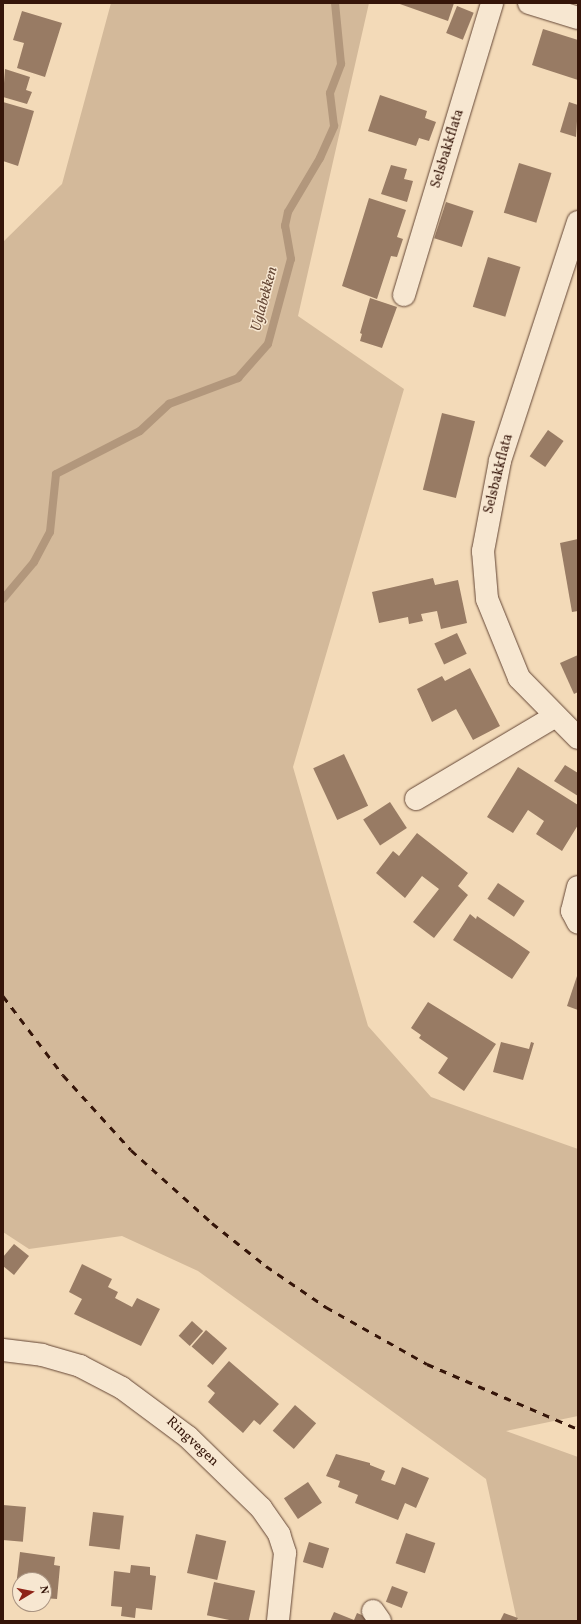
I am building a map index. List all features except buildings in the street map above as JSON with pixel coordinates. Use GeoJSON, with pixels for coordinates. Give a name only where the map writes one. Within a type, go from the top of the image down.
{"type":"FeatureCollection","features":[{"type":"Feature","properties":{"kind":"street","name":"Selsbakkflata"},"geometry":{"type":"LineString","coordinates":[[404,295],[492,3]]}},
{"type":"Feature","properties":{"kind":"street"},"geometry":{"type":"LineString","coordinates":[[529,3],[578,18]]}},
{"type":"Feature","properties":{"kind":"street","name":"Selsbakkflata"},"geometry":{"type":"LineString","coordinates":[[578,222],[500,461],[483,551],[487,599],[503,642],[519,678],[554,717],[578,738]]}},
{"type":"Feature","properties":{"kind":"street"},"geometry":{"type":"LineString","coordinates":[[416,799],[554,717]]}},
{"type":"Feature","properties":{"kind":"street"},"geometry":{"type":"LineString","coordinates":[[578,887],[572,911],[578,923]]}},
{"type":"Feature","properties":{"kind":"street","name":"Ringvegen"},"geometry":{"type":"LineString","coordinates":[[3,1350],[42,1355],[80,1366],[122,1388],[188,1437],[261,1508],[279,1534],[285,1553],[278,1621]]}},
{"type":"Feature","properties":{"kind":"shaded area"},"geometry":{"type":"Polygon","coordinates":[[[111,3],[369,3],[298,316],[404,389],[293,767],[368,1026],[431,1097],[578,1149],[578,1416],[506,1431],[578,1457],[578,1621],[517,1621],[486,1479],[198,1271],[122,1236],[29,1249],[3,1232],[3,242],[62,184],[111,3]]]}},
{"type":"Feature","properties":{"kind":"waterway","name":"Uglabekken"},"geometry":{"type":"LineString","coordinates":[[3,599],[34,562],[50,532],[56,474],[140,431],[169,404],[238,378],[268,344],[291,259],[285,226],[288,212],[320,158],[334,126],[330,93],[341,64],[335,3]]}},
{"type":"Feature","properties":{"kind":"railway"},"geometry":{"type":"LineString","coordinates":[[3,996],[63,1075],[131,1150],[212,1223],[266,1266],[326,1307],[427,1364],[578,1429]]}}]}
